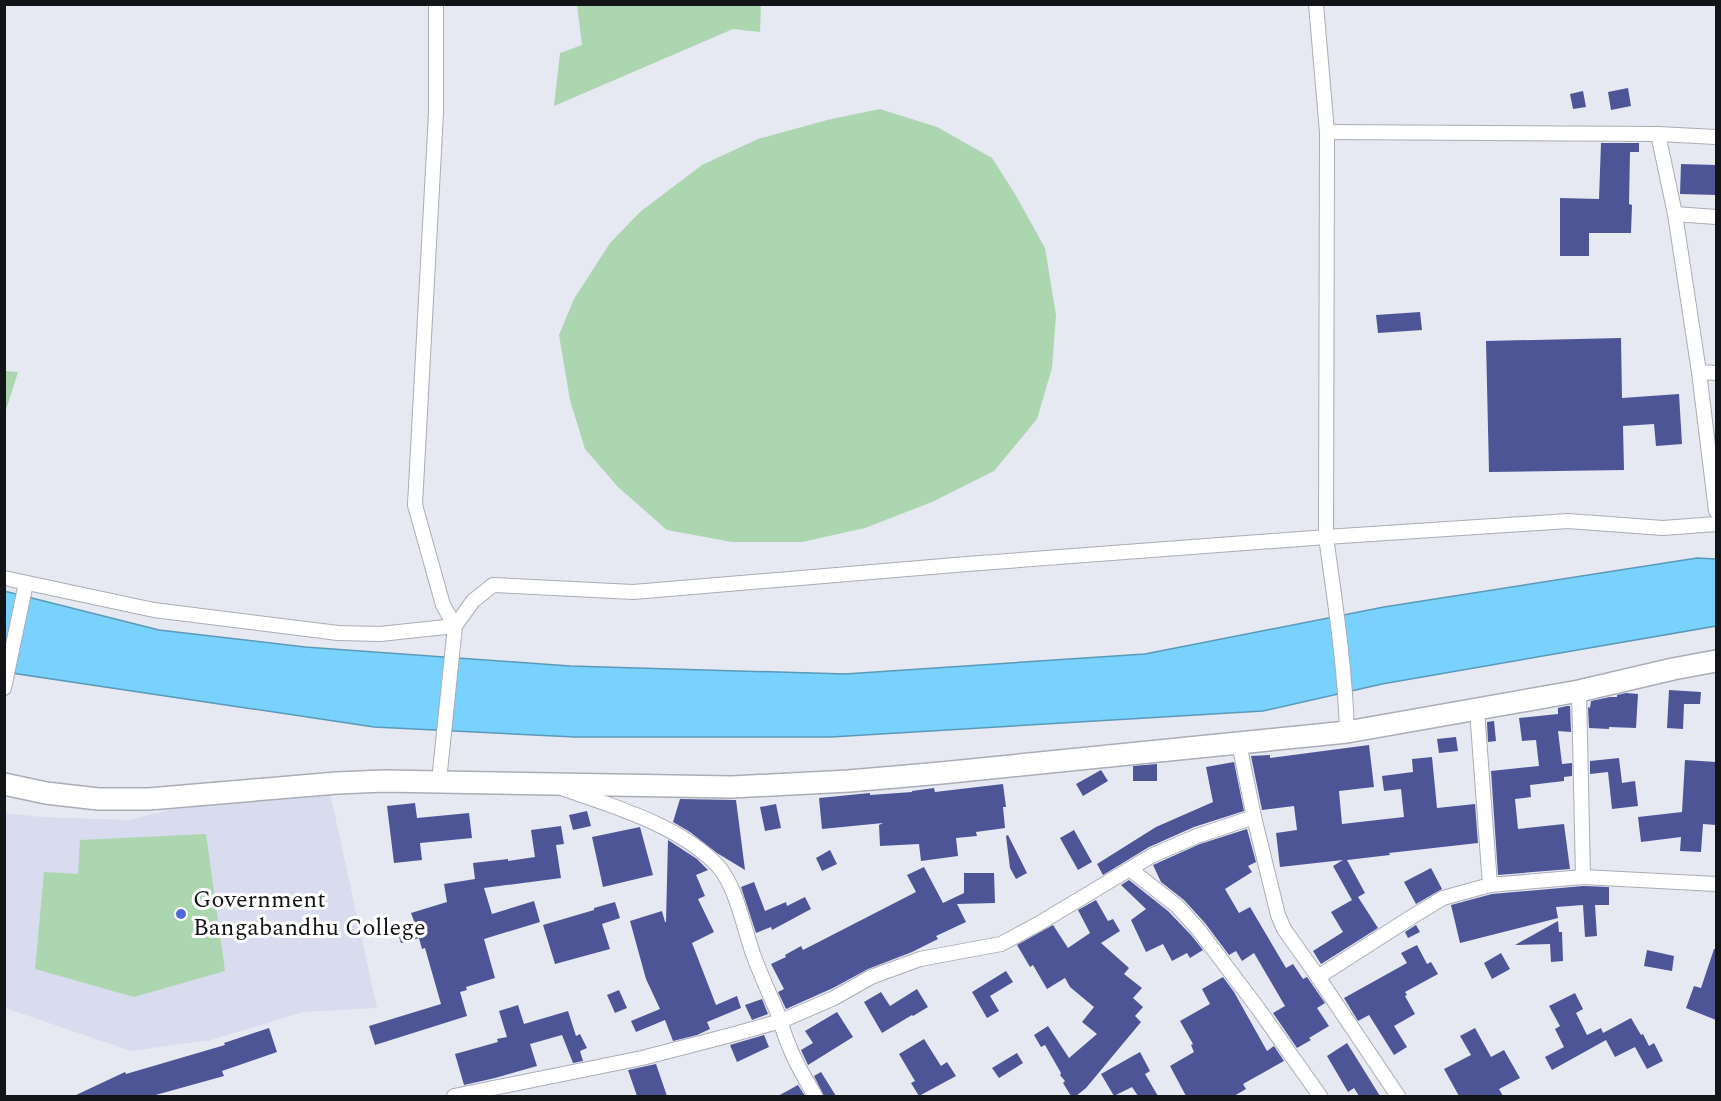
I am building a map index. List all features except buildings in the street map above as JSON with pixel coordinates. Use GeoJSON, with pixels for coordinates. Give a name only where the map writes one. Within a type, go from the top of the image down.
{"type":"FeatureCollection","features":[{"type":"Feature","properties":{"kind":"main road"},"geometry":{"type":"LineString","coordinates":[[4,784],[46,793],[87,798],[129,799],[337,783],[440,782],[732,787],[849,781],[990,769],[1347,732],[1579,691],[1716,661]]}},
{"type":"Feature","properties":{"kind":"street"},"geometry":{"type":"LineString","coordinates":[[436,4],[436,113],[415,505],[442,604],[455,633]]}},
{"type":"Feature","properties":{"kind":"street"},"geometry":{"type":"LineString","coordinates":[[1316,4],[1327,132],[1326,537],[1336,603],[1346,699],[1347,732]]}},
{"type":"Feature","properties":{"kind":"street"},"geometry":{"type":"LineString","coordinates":[[1327,132],[1658,134],[1716,137]]}},
{"type":"Feature","properties":{"kind":"street"},"geometry":{"type":"LineString","coordinates":[[1658,134],[1674,214],[1699,372],[1716,511]]}},
{"type":"Feature","properties":{"kind":"street"},"geometry":{"type":"LineString","coordinates":[[1674,214],[1716,217]]}},
{"type":"Feature","properties":{"kind":"street"},"geometry":{"type":"LineString","coordinates":[[1699,372],[1716,373]]}},
{"type":"Feature","properties":{"kind":"street"},"geometry":{"type":"LineString","coordinates":[[440,782],[441,754],[455,633],[473,601],[493,585],[633,592],[1326,537],[1568,522],[1663,528],[1716,524]]}},
{"type":"Feature","properties":{"kind":"street"},"geometry":{"type":"LineString","coordinates":[[4,578],[154,610],[338,633],[455,633]]}},
{"type":"Feature","properties":{"kind":"street"},"geometry":{"type":"LineString","coordinates":[[4,688],[26,583]]}},
{"type":"Feature","properties":{"kind":"street"},"geometry":{"type":"LineString","coordinates":[[1579,691],[1583,877]]}},
{"type":"Feature","properties":{"kind":"street"},"geometry":{"type":"LineString","coordinates":[[1477,710],[1490,885]]}},
{"type":"Feature","properties":{"kind":"street"},"geometry":{"type":"LineString","coordinates":[[1239,743],[1254,817],[1278,915],[1284,929],[1398,1096]]}},
{"type":"Feature","properties":{"kind":"street"},"geometry":{"type":"LineString","coordinates":[[550,785],[620,809],[662,828],[706,854],[719,868],[730,885],[754,956],[790,1048],[815,1096]]}},
{"type":"Feature","properties":{"kind":"street"},"geometry":{"type":"LineString","coordinates":[[454,1096],[642,1058],[781,1021],[834,998],[871,977],[920,959],[1001,944],[1131,870],[1153,855],[1197,836],[1254,817]]}},
{"type":"Feature","properties":{"kind":"street"},"geometry":{"type":"LineString","coordinates":[[1131,870],[1177,906],[1198,929],[1320,1096]]}},
{"type":"Feature","properties":{"kind":"street"},"geometry":{"type":"LineString","coordinates":[[1318,977],[1443,898],[1490,885],[1583,877],[1716,884]]}},
{"type":"Feature","properties":{"kind":"shaded area","name":"Government Bangabandhu College"},"geometry":{"type":"Polygon","coordinates":[[[330,793],[377,1008],[303,1012],[211,1040],[131,1051],[5,1008],[5,813],[41,817],[129,820],[218,798],[330,793]]]}},
{"type":"Feature","properties":{"kind":"green space"},"geometry":{"type":"Polygon","coordinates":[[[577,5],[761,5],[760,32],[733,29],[554,106],[560,53],[582,45],[577,5]]]}},
{"type":"Feature","properties":{"kind":"green space"},"geometry":{"type":"Polygon","coordinates":[[[880,109],[937,127],[992,158],[1045,248],[1056,315],[1052,368],[1037,419],[994,471],[932,502],[865,528],[802,542],[732,542],[667,530],[618,487],[585,449],[570,400],[559,335],[574,299],[610,243],[640,212],[702,165],[758,139],[827,120],[880,109]]]}},
{"type":"Feature","properties":{"kind":"green space"},"geometry":{"type":"Polygon","coordinates":[[[4,371],[18,372],[5,413],[4,371]]]}},
{"type":"Feature","properties":{"kind":"green space"},"geometry":{"type":"Polygon","coordinates":[[[206,834],[225,971],[134,997],[35,969],[44,872],[78,874],[80,840],[206,834]]]}},
{"type":"Feature","properties":{"kind":"water"},"geometry":{"type":"Polygon","coordinates":[[[1697,558],[1716,559],[1716,626],[1382,684],[1263,711],[831,737],[575,737],[374,727],[5,672],[4,591],[159,630],[305,647],[570,666],[845,674],[1145,654],[1384,607],[1697,558]]]}},
{"type":"Feature","properties":{"kind":"place","name":"Government Bangabandhu College"},"geometry":{"type":"Point","coordinates":[181,914]}}]}
